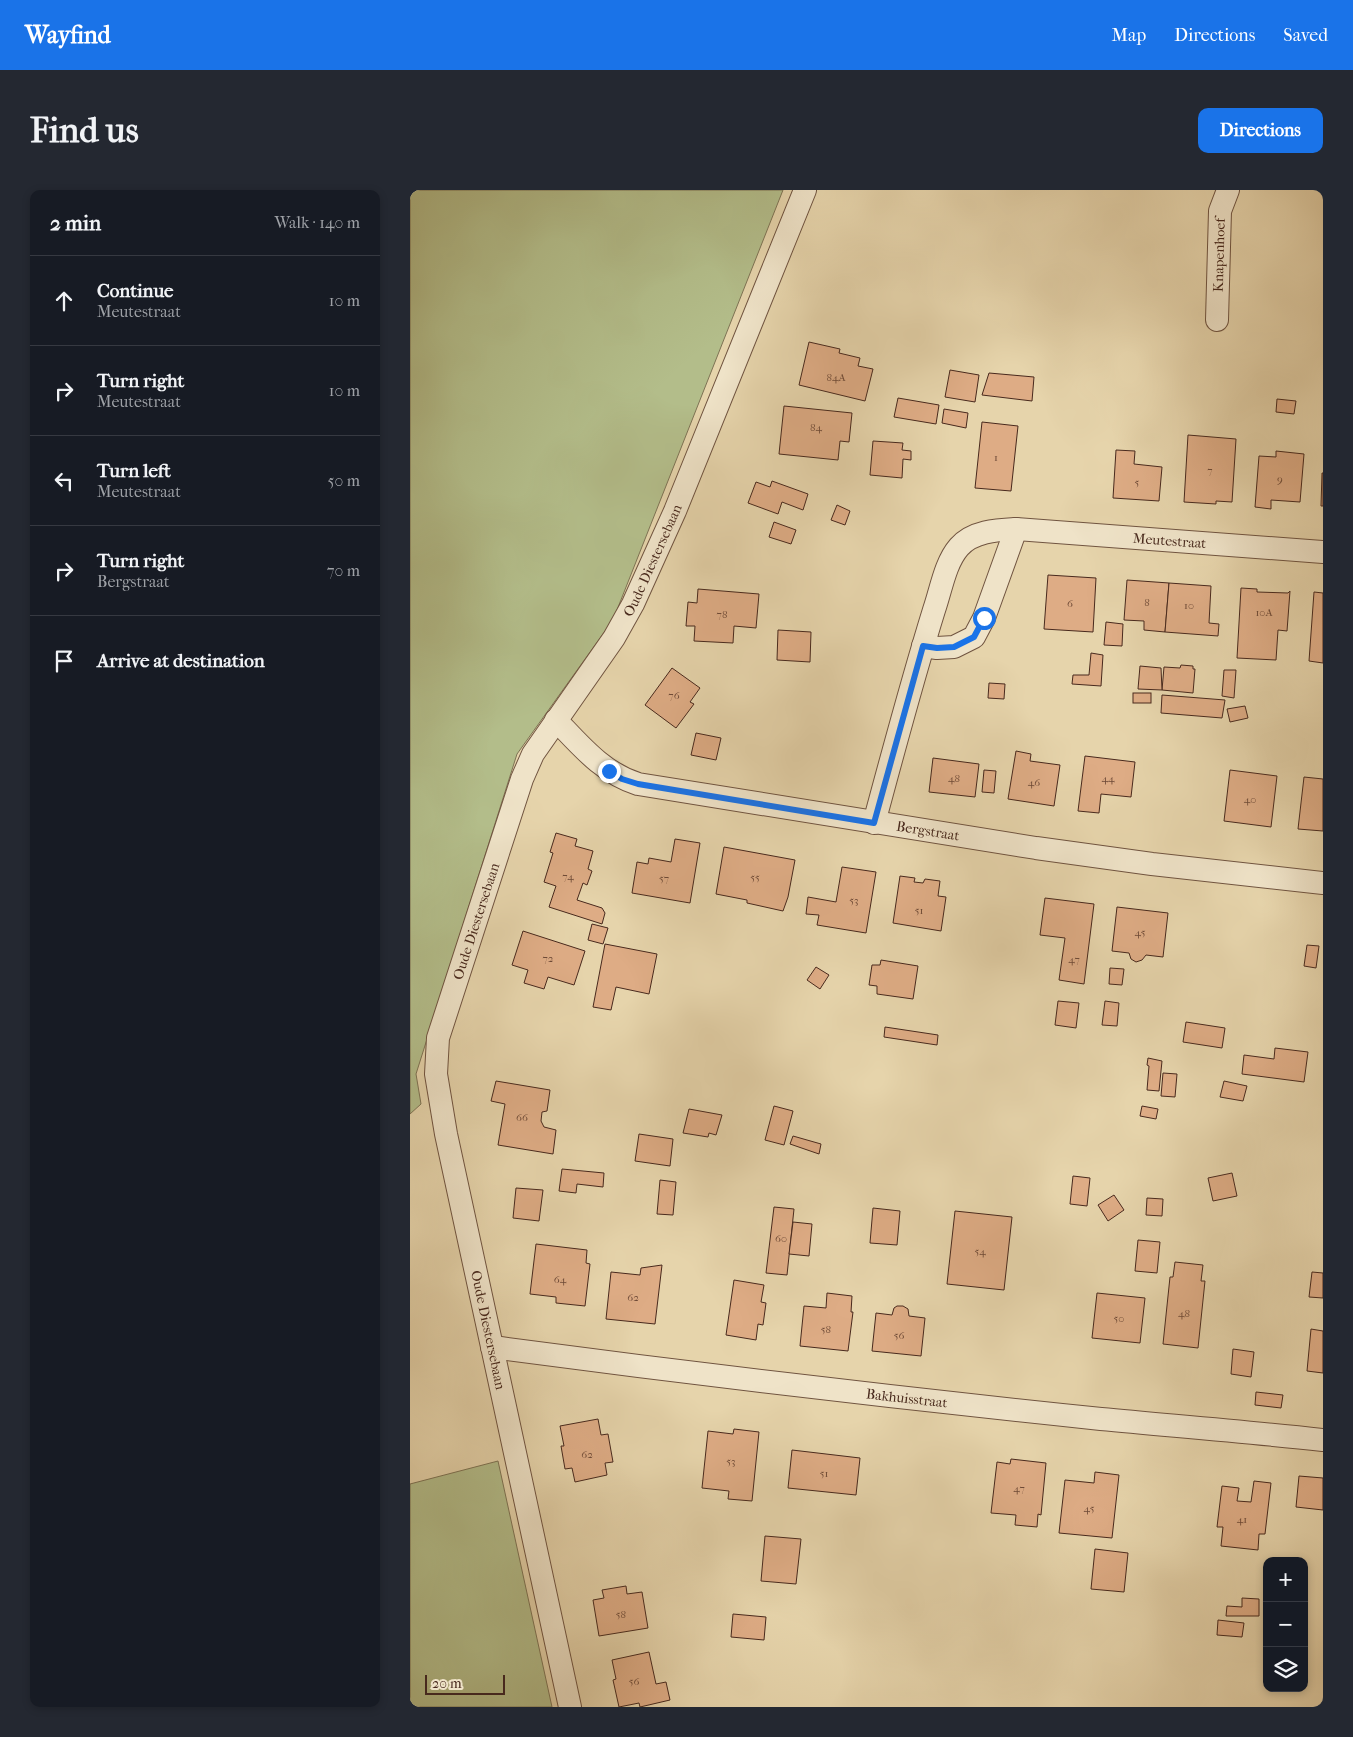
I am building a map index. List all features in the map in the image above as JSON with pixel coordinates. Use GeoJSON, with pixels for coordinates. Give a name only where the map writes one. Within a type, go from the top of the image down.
{"type":"FeatureCollection","features":[{"type":"Feature","properties":{"kind":"street","name":"Oude Diestersebaan"},"geometry":{"type":"LineString","coordinates":[[570,1707],[446,1134],[436,1074],[438,1038],[522,779],[533,754],[614,638],[633,604],[675,511],[805,190]]}},
{"type":"Feature","properties":{"kind":"street","name":"Knapenhoef"},"geometry":{"type":"LineString","coordinates":[[1217,320],[1220,211],[1228,190]]}},
{"type":"Feature","properties":{"kind":"street","name":"Meutestraat"},"geometry":{"type":"LineString","coordinates":[[874,823],[923,646],[950,562],[960,546],[973,537],[992,530],[1016,529],[1323,552]]}},
{"type":"Feature","properties":{"kind":"street"},"geometry":{"type":"LineString","coordinates":[[923,646],[937,648],[954,647],[974,637],[984,618],[1016,529]]}},
{"type":"Feature","properties":{"kind":"street","name":"Bergstraat"},"geometry":{"type":"LineString","coordinates":[[556,720],[609,771],[622,779],[638,784],[1036,848],[1323,883]]}},
{"type":"Feature","properties":{"kind":"street","name":"Bakhuisstraat"},"geometry":{"type":"LineString","coordinates":[[492,1347],[688,1373],[1102,1419],[1323,1440]]}},
{"type":"Feature","properties":{"kind":"green space"},"geometry":{"type":"Polygon","coordinates":[[[410,190],[783,190],[613,620],[517,754],[416,1074],[421,1104],[410,1114],[410,190]]]}},
{"type":"Feature","properties":{"kind":"green space"},"geometry":{"type":"Polygon","coordinates":[[[498,1461],[552,1707],[410,1707],[410,1484],[498,1461]]]}},
{"type":"Feature","properties":{"kind":"building"},"geometry":{"type":"Polygon","coordinates":[[[809,342],[840,349],[839,353],[860,358],[858,366],[873,369],[865,401],[799,385],[809,342]]]}},
{"type":"Feature","properties":{"kind":"building"},"geometry":{"type":"Polygon","coordinates":[[[950,370],[979,375],[975,402],[945,397],[950,370]]]}},
{"type":"Feature","properties":{"kind":"building"},"geometry":{"type":"Polygon","coordinates":[[[989,373],[1034,377],[1032,401],[982,395],[989,373]]]}},
{"type":"Feature","properties":{"kind":"building"},"geometry":{"type":"Polygon","coordinates":[[[898,398],[939,405],[936,424],[894,417],[898,398]]]}},
{"type":"Feature","properties":{"kind":"building"},"geometry":{"type":"Polygon","coordinates":[[[1277,399],[1296,401],[1294,414],[1276,412],[1277,399]]]}},
{"type":"Feature","properties":{"kind":"building"},"geometry":{"type":"Polygon","coordinates":[[[784,406],[852,413],[849,442],[840,441],[838,460],[779,454],[784,406]]]}},
{"type":"Feature","properties":{"kind":"building"},"geometry":{"type":"Polygon","coordinates":[[[944,409],[968,413],[966,428],[942,423],[944,409]]]}},
{"type":"Feature","properties":{"kind":"building"},"geometry":{"type":"Polygon","coordinates":[[[982,422],[1018,426],[1011,491],[975,488],[982,422]]]}},
{"type":"Feature","properties":{"kind":"building"},"geometry":{"type":"Polygon","coordinates":[[[1188,435],[1236,439],[1232,502],[1216,501],[1216,504],[1184,502],[1188,435]]]}},
{"type":"Feature","properties":{"kind":"building"},"geometry":{"type":"Polygon","coordinates":[[[873,441],[903,443],[902,450],[911,451],[911,460],[903,459],[902,478],[870,475],[873,441]]]}},
{"type":"Feature","properties":{"kind":"building"},"geometry":{"type":"Polygon","coordinates":[[[1116,450],[1135,451],[1134,464],[1162,467],[1159,501],[1113,498],[1116,450]]]}},
{"type":"Feature","properties":{"kind":"building"},"geometry":{"type":"Polygon","coordinates":[[[1276,451],[1304,454],[1300,502],[1271,500],[1271,509],[1255,507],[1259,456],[1276,457],[1276,451]]]}},
{"type":"Feature","properties":{"kind":"building"},"geometry":{"type":"Polygon","coordinates":[[[1322,473],[1323,506],[1321,506],[1322,473]]]}},
{"type":"Feature","properties":{"kind":"building"},"geometry":{"type":"Polygon","coordinates":[[[772,481],[808,494],[803,510],[782,502],[778,514],[748,503],[756,482],[770,487],[772,481]]]}},
{"type":"Feature","properties":{"kind":"building"},"geometry":{"type":"Polygon","coordinates":[[[837,505],[850,511],[845,525],[831,520],[837,505]]]}},
{"type":"Feature","properties":{"kind":"building"},"geometry":{"type":"Polygon","coordinates":[[[774,522],[796,530],[791,544],[769,537],[774,522]]]}},
{"type":"Feature","properties":{"kind":"building"},"geometry":{"type":"Polygon","coordinates":[[[1048,575],[1096,578],[1093,632],[1044,629],[1048,575]]]}},
{"type":"Feature","properties":{"kind":"building"},"geometry":{"type":"Polygon","coordinates":[[[1127,580],[1169,583],[1165,632],[1144,630],[1144,621],[1124,620],[1127,580]]]}},
{"type":"Feature","properties":{"kind":"building"},"geometry":{"type":"Polygon","coordinates":[[[1169,583],[1211,586],[1209,623],[1219,624],[1218,636],[1165,632],[1169,583]]]}},
{"type":"Feature","properties":{"kind":"building"},"geometry":{"type":"Polygon","coordinates":[[[1241,588],[1257,589],[1257,592],[1288,593],[1290,591],[1287,631],[1278,630],[1276,660],[1237,658],[1241,588]]]}},
{"type":"Feature","properties":{"kind":"building"},"geometry":{"type":"Polygon","coordinates":[[[698,589],[759,594],[756,628],[734,626],[733,643],[694,641],[695,626],[686,626],[688,602],[697,603],[698,589]]]}},
{"type":"Feature","properties":{"kind":"building"},"geometry":{"type":"Polygon","coordinates":[[[1314,592],[1323,593],[1323,663],[1309,661],[1314,592]]]}},
{"type":"Feature","properties":{"kind":"building"},"geometry":{"type":"Polygon","coordinates":[[[1106,622],[1123,624],[1122,646],[1104,645],[1106,622]]]}},
{"type":"Feature","properties":{"kind":"building"},"geometry":{"type":"Polygon","coordinates":[[[778,630],[811,632],[810,662],[777,660],[778,630]]]}},
{"type":"Feature","properties":{"kind":"building"},"geometry":{"type":"Polygon","coordinates":[[[1091,653],[1103,655],[1101,686],[1072,684],[1073,675],[1089,675],[1091,653]]]}},
{"type":"Feature","properties":{"kind":"building"},"geometry":{"type":"Polygon","coordinates":[[[1181,665],[1193,666],[1193,669],[1195,669],[1193,693],[1162,690],[1164,667],[1180,668],[1181,665]]]}},
{"type":"Feature","properties":{"kind":"building"},"geometry":{"type":"Polygon","coordinates":[[[1140,666],[1161,668],[1162,690],[1138,689],[1140,666]]]}},
{"type":"Feature","properties":{"kind":"building"},"geometry":{"type":"Polygon","coordinates":[[[672,668],[700,688],[690,702],[694,704],[676,728],[645,705],[672,668]]]}},
{"type":"Feature","properties":{"kind":"building"},"geometry":{"type":"Polygon","coordinates":[[[1224,670],[1236,670],[1234,698],[1222,696],[1224,670]]]}},
{"type":"Feature","properties":{"kind":"building"},"geometry":{"type":"Polygon","coordinates":[[[989,683],[1005,684],[1004,699],[988,698],[989,683]]]}},
{"type":"Feature","properties":{"kind":"building"},"geometry":{"type":"Polygon","coordinates":[[[1133,693],[1151,693],[1151,703],[1133,703],[1133,693]]]}},
{"type":"Feature","properties":{"kind":"building"},"geometry":{"type":"Polygon","coordinates":[[[1162,695],[1225,700],[1222,718],[1161,713],[1162,695]]]}},
{"type":"Feature","properties":{"kind":"building"},"geometry":{"type":"Polygon","coordinates":[[[1245,706],[1248,718],[1230,722],[1227,709],[1245,706]]]}},
{"type":"Feature","properties":{"kind":"building"},"geometry":{"type":"Polygon","coordinates":[[[696,733],[721,738],[716,760],[691,755],[696,733]]]}},
{"type":"Feature","properties":{"kind":"building"},"geometry":{"type":"Polygon","coordinates":[[[1016,751],[1031,754],[1030,761],[1060,765],[1054,806],[1008,799],[1016,751]]]}},
{"type":"Feature","properties":{"kind":"building"},"geometry":{"type":"Polygon","coordinates":[[[1085,756],[1135,762],[1131,797],[1101,794],[1099,813],[1078,811],[1085,756]]]}},
{"type":"Feature","properties":{"kind":"building"},"geometry":{"type":"Polygon","coordinates":[[[933,758],[979,764],[975,797],[929,792],[933,758]]]}},
{"type":"Feature","properties":{"kind":"building"},"geometry":{"type":"Polygon","coordinates":[[[984,770],[996,771],[994,793],[982,792],[984,770]]]}},
{"type":"Feature","properties":{"kind":"building"},"geometry":{"type":"Polygon","coordinates":[[[1230,770],[1277,776],[1271,827],[1224,821],[1230,770]]]}},
{"type":"Feature","properties":{"kind":"building"},"geometry":{"type":"Polygon","coordinates":[[[1304,777],[1323,779],[1323,831],[1298,829],[1304,777]]]}},
{"type":"Feature","properties":{"kind":"building"},"geometry":{"type":"Polygon","coordinates":[[[556,833],[577,839],[575,846],[593,851],[588,869],[592,871],[587,885],[583,883],[577,900],[602,908],[605,913],[602,924],[549,907],[556,886],[544,882],[553,853],[550,852],[556,833]]]}},
{"type":"Feature","properties":{"kind":"building"},"geometry":{"type":"Polygon","coordinates":[[[675,839],[700,843],[690,903],[632,893],[637,862],[648,864],[649,858],[671,862],[675,839]]]}},
{"type":"Feature","properties":{"kind":"building"},"geometry":{"type":"Polygon","coordinates":[[[724,847],[795,860],[788,897],[783,911],[747,903],[747,900],[716,894],[724,847]]]}},
{"type":"Feature","properties":{"kind":"building"},"geometry":{"type":"Polygon","coordinates":[[[842,867],[876,872],[866,933],[817,925],[819,915],[806,914],[808,897],[836,902],[842,867]]]}},
{"type":"Feature","properties":{"kind":"building"},"geometry":{"type":"Polygon","coordinates":[[[900,876],[915,878],[914,882],[923,883],[925,879],[940,881],[938,896],[946,897],[941,931],[893,923],[900,876]]]}},
{"type":"Feature","properties":{"kind":"building"},"geometry":{"type":"Polygon","coordinates":[[[1045,898],[1094,904],[1084,984],[1059,980],[1065,938],[1040,935],[1045,898]]]}},
{"type":"Feature","properties":{"kind":"building"},"geometry":{"type":"Polygon","coordinates":[[[1117,907],[1168,913],[1163,957],[1146,955],[1142,960],[1136,962],[1131,959],[1129,953],[1112,951],[1117,907]]]}},
{"type":"Feature","properties":{"kind":"building"},"geometry":{"type":"Polygon","coordinates":[[[592,924],[608,928],[603,944],[588,940],[592,924]]]}},
{"type":"Feature","properties":{"kind":"building"},"geometry":{"type":"Polygon","coordinates":[[[523,931],[585,951],[574,985],[548,977],[544,989],[524,983],[528,970],[512,965],[523,931]]]}},
{"type":"Feature","properties":{"kind":"building"},"geometry":{"type":"Polygon","coordinates":[[[605,944],[657,954],[649,994],[616,987],[611,1010],[593,1007],[605,944]]]}},
{"type":"Feature","properties":{"kind":"building"},"geometry":{"type":"Polygon","coordinates":[[[1307,945],[1319,946],[1316,968],[1304,966],[1307,945]]]}},
{"type":"Feature","properties":{"kind":"building"},"geometry":{"type":"Polygon","coordinates":[[[881,960],[918,966],[913,999],[877,994],[877,986],[869,985],[872,965],[880,965],[881,960]]]}},
{"type":"Feature","properties":{"kind":"building"},"geometry":{"type":"Polygon","coordinates":[[[816,967],[829,975],[820,989],[807,980],[816,967]]]}},
{"type":"Feature","properties":{"kind":"building"},"geometry":{"type":"Polygon","coordinates":[[[1110,968],[1124,969],[1122,985],[1109,984],[1110,968]]]}},
{"type":"Feature","properties":{"kind":"building"},"geometry":{"type":"Polygon","coordinates":[[[1058,1001],[1079,1003],[1076,1028],[1055,1025],[1058,1001]]]}},
{"type":"Feature","properties":{"kind":"building"},"geometry":{"type":"Polygon","coordinates":[[[1105,1001],[1119,1003],[1117,1026],[1102,1025],[1105,1001]]]}},
{"type":"Feature","properties":{"kind":"building"},"geometry":{"type":"Polygon","coordinates":[[[1186,1022],[1225,1028],[1222,1048],[1183,1042],[1186,1022]]]}},
{"type":"Feature","properties":{"kind":"building"},"geometry":{"type":"Polygon","coordinates":[[[885,1027],[938,1035],[937,1045],[884,1037],[885,1027]]]}},
{"type":"Feature","properties":{"kind":"building"},"geometry":{"type":"Polygon","coordinates":[[[1275,1048],[1308,1052],[1304,1082],[1242,1074],[1244,1055],[1274,1059],[1275,1048]]]}},
{"type":"Feature","properties":{"kind":"building"},"geometry":{"type":"Polygon","coordinates":[[[1148,1058],[1162,1061],[1159,1091],[1147,1090],[1148,1058]]]}},
{"type":"Feature","properties":{"kind":"building"},"geometry":{"type":"Polygon","coordinates":[[[1163,1073],[1177,1074],[1175,1097],[1161,1096],[1163,1073]]]}},
{"type":"Feature","properties":{"kind":"building"},"geometry":{"type":"Polygon","coordinates":[[[496,1081],[550,1090],[547,1111],[542,1112],[541,1121],[544,1127],[556,1130],[553,1154],[498,1145],[505,1104],[491,1101],[496,1081]]]}},
{"type":"Feature","properties":{"kind":"building"},"geometry":{"type":"Polygon","coordinates":[[[1224,1081],[1247,1086],[1243,1101],[1220,1097],[1224,1081]]]}},
{"type":"Feature","properties":{"kind":"building"},"geometry":{"type":"Polygon","coordinates":[[[774,1106],[793,1111],[784,1145],[765,1140],[774,1106]]]}},
{"type":"Feature","properties":{"kind":"building"},"geometry":{"type":"Polygon","coordinates":[[[1142,1106],[1158,1109],[1156,1119],[1140,1116],[1142,1106]]]}},
{"type":"Feature","properties":{"kind":"building"},"geometry":{"type":"Polygon","coordinates":[[[689,1109],[722,1115],[716,1135],[709,1133],[708,1137],[683,1133],[689,1109]]]}},
{"type":"Feature","properties":{"kind":"building"},"geometry":{"type":"Polygon","coordinates":[[[639,1134],[673,1139],[670,1166],[635,1161],[639,1134]]]}},
{"type":"Feature","properties":{"kind":"building"},"geometry":{"type":"Polygon","coordinates":[[[793,1136],[821,1144],[819,1154],[790,1144],[793,1136]]]}},
{"type":"Feature","properties":{"kind":"building"},"geometry":{"type":"Polygon","coordinates":[[[562,1169],[604,1173],[603,1187],[577,1184],[576,1193],[559,1191],[562,1169]]]}},
{"type":"Feature","properties":{"kind":"building"},"geometry":{"type":"Polygon","coordinates":[[[1232,1173],[1237,1196],[1213,1201],[1208,1178],[1232,1173]]]}},
{"type":"Feature","properties":{"kind":"building"},"geometry":{"type":"Polygon","coordinates":[[[1073,1176],[1090,1178],[1087,1206],[1070,1204],[1073,1176]]]}},
{"type":"Feature","properties":{"kind":"building"},"geometry":{"type":"Polygon","coordinates":[[[660,1180],[676,1182],[673,1215],[657,1214],[660,1180]]]}},
{"type":"Feature","properties":{"kind":"building"},"geometry":{"type":"Polygon","coordinates":[[[516,1188],[543,1190],[539,1221],[513,1218],[516,1188]]]}},
{"type":"Feature","properties":{"kind":"building"},"geometry":{"type":"Polygon","coordinates":[[[1114,1195],[1124,1210],[1108,1221],[1098,1205],[1114,1195]]]}},
{"type":"Feature","properties":{"kind":"building"},"geometry":{"type":"Polygon","coordinates":[[[1147,1198],[1163,1199],[1162,1216],[1146,1215],[1147,1198]]]}},
{"type":"Feature","properties":{"kind":"building"},"geometry":{"type":"Polygon","coordinates":[[[774,1207],[794,1209],[787,1275],[766,1273],[774,1207]]]}},
{"type":"Feature","properties":{"kind":"building"},"geometry":{"type":"Polygon","coordinates":[[[873,1208],[900,1211],[897,1245],[870,1243],[873,1208]]]}},
{"type":"Feature","properties":{"kind":"building"},"geometry":{"type":"Polygon","coordinates":[[[955,1211],[1012,1217],[1004,1290],[947,1284],[955,1211]]]}},
{"type":"Feature","properties":{"kind":"building"},"geometry":{"type":"Polygon","coordinates":[[[793,1222],[812,1224],[809,1256],[789,1254],[793,1222]]]}},
{"type":"Feature","properties":{"kind":"building"},"geometry":{"type":"Polygon","coordinates":[[[1138,1240],[1160,1242],[1157,1273],[1135,1271],[1138,1240]]]}},
{"type":"Feature","properties":{"kind":"building"},"geometry":{"type":"Polygon","coordinates":[[[536,1244],[587,1250],[586,1263],[590,1264],[585,1306],[556,1303],[556,1297],[530,1294],[536,1244]]]}},
{"type":"Feature","properties":{"kind":"building"},"geometry":{"type":"Polygon","coordinates":[[[1175,1262],[1203,1265],[1201,1281],[1205,1281],[1198,1348],[1163,1344],[1170,1277],[1173,1277],[1175,1262]]]}},
{"type":"Feature","properties":{"kind":"building"},"geometry":{"type":"Polygon","coordinates":[[[662,1265],[655,1324],[606,1319],[611,1272],[640,1275],[641,1268],[662,1265]]]}},
{"type":"Feature","properties":{"kind":"building"},"geometry":{"type":"Polygon","coordinates":[[[1312,1272],[1323,1273],[1323,1298],[1309,1297],[1312,1272]]]}},
{"type":"Feature","properties":{"kind":"building"},"geometry":{"type":"Polygon","coordinates":[[[734,1280],[764,1285],[761,1302],[766,1303],[763,1325],[758,1324],[756,1340],[726,1335],[734,1280]]]}},
{"type":"Feature","properties":{"kind":"building"},"geometry":{"type":"Polygon","coordinates":[[[827,1293],[852,1296],[851,1312],[853,1312],[848,1351],[800,1346],[804,1306],[826,1308],[827,1293]]]}},
{"type":"Feature","properties":{"kind":"building"},"geometry":{"type":"Polygon","coordinates":[[[1097,1293],[1145,1298],[1140,1343],[1092,1338],[1097,1293]]]}},
{"type":"Feature","properties":{"kind":"building"},"geometry":{"type":"Polygon","coordinates":[[[903,1306],[908,1309],[909,1316],[925,1318],[921,1356],[872,1351],[876,1313],[892,1315],[894,1308],[903,1306]]]}},
{"type":"Feature","properties":{"kind":"building"},"geometry":{"type":"Polygon","coordinates":[[[1311,1329],[1323,1331],[1323,1373],[1307,1371],[1311,1329]]]}},
{"type":"Feature","properties":{"kind":"building"},"geometry":{"type":"Polygon","coordinates":[[[1233,1349],[1254,1352],[1251,1377],[1231,1374],[1233,1349]]]}},
{"type":"Feature","properties":{"kind":"building"},"geometry":{"type":"Polygon","coordinates":[[[1256,1392],[1283,1395],[1281,1408],[1255,1405],[1256,1392]]]}},
{"type":"Feature","properties":{"kind":"building"},"geometry":{"type":"Polygon","coordinates":[[[598,1419],[601,1435],[608,1434],[613,1462],[605,1463],[607,1475],[575,1482],[572,1468],[565,1469],[561,1446],[564,1446],[560,1426],[598,1419]]]}},
{"type":"Feature","properties":{"kind":"building"},"geometry":{"type":"Polygon","coordinates":[[[734,1429],[759,1432],[752,1501],[728,1499],[729,1491],[702,1488],[708,1431],[733,1434],[734,1429]]]}},
{"type":"Feature","properties":{"kind":"building"},"geometry":{"type":"Polygon","coordinates":[[[792,1450],[860,1458],[856,1495],[788,1488],[792,1450]]]}},
{"type":"Feature","properties":{"kind":"building"},"geometry":{"type":"Polygon","coordinates":[[[1011,1459],[1046,1463],[1041,1515],[1038,1514],[1037,1527],[1015,1525],[1016,1515],[991,1513],[997,1462],[1010,1464],[1011,1459]]]}},
{"type":"Feature","properties":{"kind":"building"},"geometry":{"type":"Polygon","coordinates":[[[1095,1472],[1119,1475],[1112,1538],[1059,1533],[1065,1480],[1094,1483],[1095,1472]]]}},
{"type":"Feature","properties":{"kind":"building"},"geometry":{"type":"Polygon","coordinates":[[[1299,1476],[1323,1478],[1323,1510],[1296,1507],[1299,1476]]]}},
{"type":"Feature","properties":{"kind":"building"},"geometry":{"type":"Polygon","coordinates":[[[1254,1481],[1271,1483],[1265,1534],[1259,1534],[1258,1550],[1221,1546],[1223,1527],[1217,1527],[1222,1486],[1239,1488],[1237,1501],[1251,1502],[1254,1481]]]}},
{"type":"Feature","properties":{"kind":"building"},"geometry":{"type":"Polygon","coordinates":[[[765,1536],[801,1539],[796,1584],[761,1581],[765,1536]]]}},
{"type":"Feature","properties":{"kind":"building"},"geometry":{"type":"Polygon","coordinates":[[[1095,1549],[1128,1553],[1124,1592],[1091,1589],[1095,1549]]]}},
{"type":"Feature","properties":{"kind":"building"},"geometry":{"type":"Polygon","coordinates":[[[626,1586],[627,1594],[642,1592],[648,1628],[599,1636],[593,1600],[604,1598],[602,1590],[626,1586]]]}},
{"type":"Feature","properties":{"kind":"building"},"geometry":{"type":"Polygon","coordinates":[[[1242,1598],[1259,1599],[1259,1616],[1226,1616],[1227,1606],[1242,1607],[1242,1598]]]}},
{"type":"Feature","properties":{"kind":"building"},"geometry":{"type":"Polygon","coordinates":[[[733,1614],[766,1617],[764,1640],[731,1637],[733,1614]]]}},
{"type":"Feature","properties":{"kind":"building"},"geometry":{"type":"Polygon","coordinates":[[[1218,1620],[1244,1623],[1242,1637],[1217,1635],[1218,1620]]]}},
{"type":"Feature","properties":{"kind":"building"},"geometry":{"type":"Polygon","coordinates":[[[649,1652],[656,1684],[666,1682],[670,1700],[640,1707],[639,1703],[619,1707],[613,1680],[616,1679],[612,1660],[649,1652]]]}},
{"type":"Feature","properties":{"kind":"route"},"geometry":{"type":"LineString","coordinates":[[609,771],[622,779],[638,784],[874,823],[923,646],[937,648],[954,647],[974,637],[984,618]]}}]}
